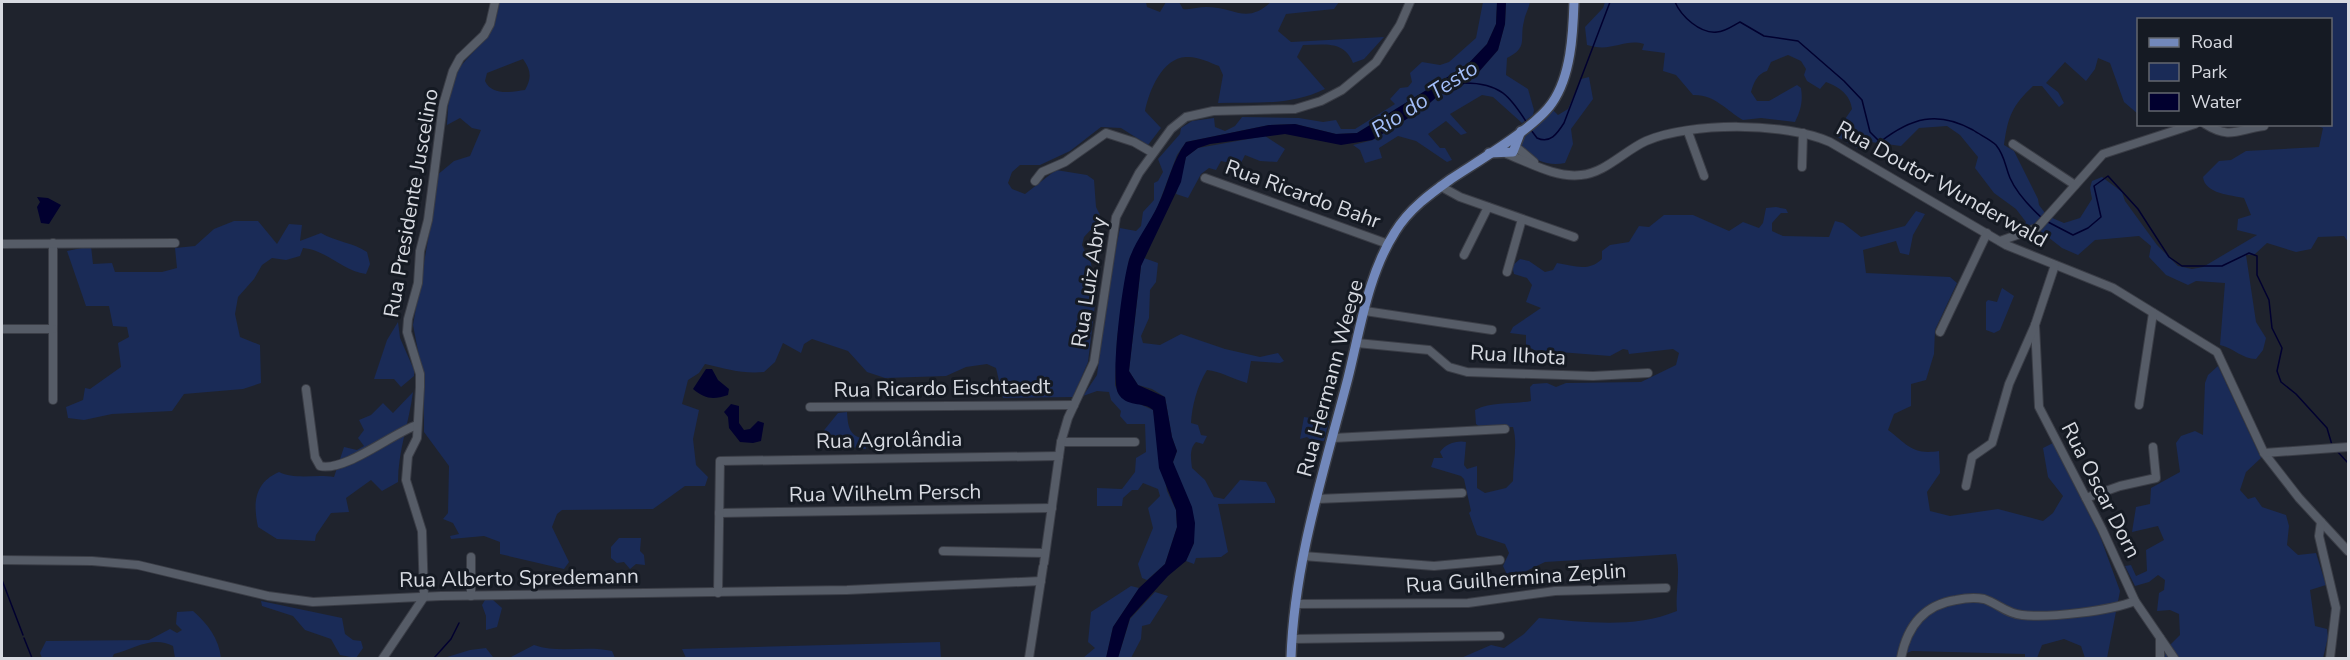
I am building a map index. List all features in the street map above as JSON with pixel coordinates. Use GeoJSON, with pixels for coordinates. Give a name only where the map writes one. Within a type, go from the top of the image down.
{"type":"FeatureCollection","features":[{"type":"Feature","properties":{"kind":"main road"},"geometry":{"type":"LineString","coordinates":[[1489,153],[1513,152],[1526,127],[1548,108],[1560,87],[1569,56],[1574,2]]}},
{"type":"Feature","properties":{"kind":"main road","name":"Rua Hermann Weege"},"geometry":{"type":"LineString","coordinates":[[1291,658],[1295,604],[1303,556],[1365,311],[1388,244],[1415,207],[1440,186],[1526,127]]}},
{"type":"Feature","properties":{"kind":"main road"},"geometry":{"type":"LineString","coordinates":[[1506,154],[1502,147],[1505,141],[1511,141],[1515,146]]}},
{"type":"Feature","properties":{"kind":"street","name":"Rua Presidente Juscelino"},"geometry":{"type":"LineString","coordinates":[[424,597],[422,531],[406,480],[408,456],[417,438],[420,374],[407,332],[408,320],[418,283],[420,251],[428,220],[443,105],[453,71],[460,58],[484,34],[490,24],[495,2]]}},
{"type":"Feature","properties":{"kind":"street","name":"Rua Luiz Abry"},"geometry":{"type":"LineString","coordinates":[[1029,658],[1061,442],[1074,405],[1094,362],[1116,217],[1130,187],[1177,123],[1194,114],[1295,109],[1322,101],[1342,90],[1376,62],[1396,32],[1410,2]]}},
{"type":"Feature","properties":{"kind":"street"},"geometry":{"type":"LineString","coordinates":[[2000,241],[2033,230],[2103,154],[2189,126]]}},
{"type":"Feature","properties":{"kind":"street"},"geometry":{"type":"LineString","coordinates":[[2209,126],[2221,133],[2235,133],[2264,126]]}},
{"type":"Feature","properties":{"kind":"street","name":"Rua Doutor Wunderwald"},"geometry":{"type":"LineString","coordinates":[[1506,154],[1567,175],[1584,175],[1600,169],[1646,142],[1688,132],[1748,127],[1803,133],[1837,146],[2000,241],[2113,288],[2220,355],[2264,453],[2284,481],[2349,551]]}},
{"type":"Feature","properties":{"kind":"street"},"geometry":{"type":"LineString","coordinates":[[1688,132],[1704,176]]}},
{"type":"Feature","properties":{"kind":"street"},"geometry":{"type":"LineString","coordinates":[[1035,181],[1042,172],[1059,166],[1106,133],[1134,142],[1153,153]]}},
{"type":"Feature","properties":{"kind":"street"},"geometry":{"type":"LineString","coordinates":[[1802,167],[1803,133]]}},
{"type":"Feature","properties":{"kind":"street"},"geometry":{"type":"LineString","coordinates":[[2013,144],[2074,185]]}},
{"type":"Feature","properties":{"kind":"street","name":"Rua Doutor Wunderwald"},"geometry":{"type":"LineString","coordinates":[[1515,146],[1543,168]]}},
{"type":"Feature","properties":{"kind":"street","name":"Rua Ricardo Bahr"},"geometry":{"type":"LineString","coordinates":[[1205,178],[1388,244]]}},
{"type":"Feature","properties":{"kind":"street"},"geometry":{"type":"LineString","coordinates":[[1440,186],[1488,207],[1574,237]]}},
{"type":"Feature","properties":{"kind":"street"},"geometry":{"type":"LineString","coordinates":[[1464,255],[1488,207]]}},
{"type":"Feature","properties":{"kind":"street"},"geometry":{"type":"LineString","coordinates":[[1507,272],[1522,219]]}},
{"type":"Feature","properties":{"kind":"street"},"geometry":{"type":"LineString","coordinates":[[1940,332],[1987,233]]}},
{"type":"Feature","properties":{"kind":"street"},"geometry":{"type":"LineString","coordinates":[[53,243],[53,400]]}},
{"type":"Feature","properties":{"kind":"street"},"geometry":{"type":"LineString","coordinates":[[2,244],[175,243]]}},
{"type":"Feature","properties":{"kind":"street"},"geometry":{"type":"LineString","coordinates":[[1966,486],[1972,457],[1992,443],[2009,384],[2035,325],[2055,265]]}},
{"type":"Feature","properties":{"kind":"street"},"geometry":{"type":"LineString","coordinates":[[1365,311],[1492,330]]}},
{"type":"Feature","properties":{"kind":"street"},"geometry":{"type":"LineString","coordinates":[[2139,405],[2153,313]]}},
{"type":"Feature","properties":{"kind":"street","name":"Rua Oscar Dorn"},"geometry":{"type":"LineString","coordinates":[[2035,325],[2039,407],[2135,601],[2174,658]]}},
{"type":"Feature","properties":{"kind":"street"},"geometry":{"type":"LineString","coordinates":[[2,329],[53,329]]}},
{"type":"Feature","properties":{"kind":"street","name":"Rua Ilhota"},"geometry":{"type":"LineString","coordinates":[[1357,343],[1429,350],[1449,367],[1467,372],[1593,376],[1648,373]]}},
{"type":"Feature","properties":{"kind":"street"},"geometry":{"type":"LineString","coordinates":[[306,389],[315,457],[320,466],[339,465],[396,433],[417,425]]}},
{"type":"Feature","properties":{"kind":"street","name":"Rua Ricardo Eischtaedt"},"geometry":{"type":"LineString","coordinates":[[810,407],[1074,405]]}},
{"type":"Feature","properties":{"kind":"street"},"geometry":{"type":"LineString","coordinates":[[1333,438],[1504,429]]}},
{"type":"Feature","properties":{"kind":"street"},"geometry":{"type":"LineString","coordinates":[[1061,442],[1135,442]]}},
{"type":"Feature","properties":{"kind":"street"},"geometry":{"type":"LineString","coordinates":[[2086,498],[2120,486],[2156,478],[2153,447]]}},
{"type":"Feature","properties":{"kind":"street"},"geometry":{"type":"LineString","coordinates":[[2264,453],[2349,447]]}},
{"type":"Feature","properties":{"kind":"street","name":"Rua Agrolândia"},"geometry":{"type":"LineString","coordinates":[[719,513],[720,461],[1059,456]]}},
{"type":"Feature","properties":{"kind":"street"},"geometry":{"type":"LineString","coordinates":[[1317,499],[1462,493]]}},
{"type":"Feature","properties":{"kind":"street","name":"Rua Wilhelm Persch"},"geometry":{"type":"LineString","coordinates":[[719,513],[1052,508]]}},
{"type":"Feature","properties":{"kind":"street"},"geometry":{"type":"LineString","coordinates":[[718,593],[719,513]]}},
{"type":"Feature","properties":{"kind":"street"},"geometry":{"type":"LineString","coordinates":[[2321,522],[2319,536],[2336,608],[2330,658]]}},
{"type":"Feature","properties":{"kind":"street"},"geometry":{"type":"LineString","coordinates":[[943,551],[1045,553]]}},
{"type":"Feature","properties":{"kind":"street"},"geometry":{"type":"LineString","coordinates":[[471,556],[471,596]]}},
{"type":"Feature","properties":{"kind":"street"},"geometry":{"type":"LineString","coordinates":[[1303,556],[1434,566],[1500,560]]}},
{"type":"Feature","properties":{"kind":"street","name":"Rua Alberto Spredemann"},"geometry":{"type":"LineString","coordinates":[[2,560],[92,561],[146,566],[297,601],[718,593],[1041,581]]}},
{"type":"Feature","properties":{"kind":"street","name":"Rua Guilhermina Zeplin"},"geometry":{"type":"LineString","coordinates":[[1295,604],[1468,603],[1555,591],[1666,588]]}},
{"type":"Feature","properties":{"kind":"street"},"geometry":{"type":"LineString","coordinates":[[383,658],[424,597]]}},
{"type":"Feature","properties":{"kind":"street"},"geometry":{"type":"LineString","coordinates":[[1901,658],[1911,628],[1923,614],[1944,602],[1975,598],[2011,613],[2031,615],[2120,606],[2135,601]]}},
{"type":"Feature","properties":{"kind":"street"},"geometry":{"type":"LineString","coordinates":[[1292,639],[1500,636]]}},
{"type":"Feature","properties":{"kind":"street"},"geometry":{"type":"LineString","coordinates":[[2160,636],[2160,658]]}},
{"type":"Feature","properties":{"kind":"green space"},"geometry":{"type":"Polygon","coordinates":[[[498,2],[1146,2],[1147,7],[1160,12],[1166,2],[1179,2],[1183,9],[1206,7],[1247,14],[1262,9],[1271,2],[1339,2],[1334,9],[1286,14],[1278,31],[1291,42],[1384,37],[1364,59],[1353,63],[1339,47],[1303,45],[1297,57],[1325,89],[1286,101],[1218,103],[1223,75],[1219,66],[1194,57],[1178,59],[1164,69],[1153,85],[1145,111],[1161,128],[1148,145],[1121,128],[1101,127],[1070,151],[1040,165],[1020,165],[1012,172],[1008,183],[1012,189],[1025,194],[1056,170],[1087,175],[1094,180],[1096,207],[1100,215],[1098,222],[1084,237],[1082,245],[1091,263],[1096,296],[1088,362],[1073,397],[1003,398],[996,368],[987,364],[966,367],[946,376],[885,378],[867,372],[848,351],[812,339],[804,344],[801,353],[783,343],[775,362],[764,372],[742,372],[705,364],[699,373],[688,380],[682,404],[699,410],[693,439],[696,465],[708,477],[705,486],[685,486],[653,509],[562,510],[557,514],[552,527],[569,562],[564,569],[500,554],[500,542],[484,536],[451,539],[450,536],[459,534],[453,523],[443,519],[448,513],[449,466],[424,432],[424,382],[413,325],[431,223],[436,176],[454,161],[470,156],[481,130],[472,128],[460,118],[447,125],[449,93],[458,69],[490,33],[498,2]],[[523,59],[487,73],[485,81],[488,86],[497,91],[525,90],[530,78],[523,59]]]}},
{"type":"Feature","properties":{"kind":"green space"},"geometry":{"type":"Polygon","coordinates":[[[1483,2],[1497,2],[1496,24],[1487,44],[1467,65],[1357,133],[1336,134],[1295,124],[1269,125],[1186,142],[1177,155],[1158,206],[1129,259],[1117,338],[1115,385],[1119,395],[1153,410],[1167,491],[1176,510],[1177,527],[1165,564],[1147,580],[1142,578],[1138,564],[1153,528],[1148,508],[1160,496],[1158,489],[1143,483],[1138,490],[1132,490],[1123,498],[1122,506],[1097,506],[1097,488],[1122,489],[1135,472],[1136,458],[1146,452],[1145,424],[1127,424],[1120,416],[1121,411],[1111,400],[1109,392],[1097,391],[1083,396],[1097,375],[1110,278],[1120,228],[1136,231],[1141,226],[1143,212],[1154,200],[1154,183],[1158,181],[1163,172],[1158,159],[1180,134],[1181,128],[1192,121],[1214,118],[1215,127],[1225,131],[1235,126],[1242,117],[1299,118],[1323,122],[1336,120],[1341,129],[1355,129],[1395,104],[1390,99],[1400,88],[1408,87],[1412,82],[1410,73],[1422,62],[1440,65],[1449,62],[1476,38],[1483,2]]]}},
{"type":"Feature","properties":{"kind":"green space"},"geometry":{"type":"Polygon","coordinates":[[[1506,2],[1530,2],[1521,46],[1507,58],[1506,75],[1528,89],[1534,110],[1533,115],[1522,123],[1493,97],[1482,95],[1450,114],[1467,133],[1461,135],[1446,121],[1428,134],[1440,148],[1445,148],[1452,160],[1447,162],[1416,141],[1398,136],[1379,148],[1382,158],[1365,163],[1360,150],[1353,145],[1373,140],[1423,109],[1441,93],[1456,90],[1477,74],[1498,50],[1505,24],[1506,2]]]}},
{"type":"Feature","properties":{"kind":"green space"},"geometry":{"type":"Polygon","coordinates":[[[1605,2],[2348,2],[2348,242],[2344,236],[2318,237],[2311,249],[2296,252],[2267,243],[2255,254],[2246,255],[2256,322],[2266,338],[2263,350],[2256,359],[2220,345],[2225,283],[2196,281],[2188,285],[2166,275],[2149,257],[2151,246],[2139,236],[2095,240],[2078,255],[2062,248],[2039,230],[2050,217],[2064,223],[2080,218],[2092,199],[2090,188],[2092,181],[2102,177],[2122,192],[2125,201],[2157,245],[2178,266],[2192,269],[2203,267],[2257,235],[2237,230],[2238,219],[2251,215],[2244,198],[2213,190],[2208,187],[2203,177],[2219,161],[2231,160],[2246,151],[2319,147],[2323,128],[2318,126],[2332,126],[2332,18],[2137,18],[2137,113],[2124,102],[2110,63],[2098,58],[2095,69],[2086,81],[2065,62],[2046,83],[2058,92],[2064,103],[2059,107],[2042,86],[2033,86],[2012,112],[2007,126],[2004,145],[2014,151],[2045,213],[2034,226],[2024,226],[2026,222],[2016,209],[1994,193],[1975,168],[1978,157],[1960,135],[1947,126],[1919,128],[1901,146],[1871,142],[1857,148],[1834,135],[1852,109],[1846,95],[1826,82],[1820,89],[1807,81],[1804,75],[1806,69],[1801,61],[1788,55],[1771,62],[1767,71],[1756,79],[1751,92],[1757,101],[1769,101],[1797,85],[1801,88],[1802,101],[1795,122],[1761,118],[1743,120],[1714,100],[1693,95],[1676,75],[1663,71],[1665,53],[1642,50],[1644,44],[1637,43],[1611,47],[1587,45],[1585,27],[1603,8],[1605,2]]]}},
{"type":"Feature","properties":{"kind":"green space"},"geometry":{"type":"Polygon","coordinates":[[[1589,77],[1593,99],[1571,129],[1573,144],[1565,163],[1545,163],[1534,158],[1520,144],[1523,139],[1553,110],[1558,115],[1568,109],[1581,79],[1589,77]]]}},
{"type":"Feature","properties":{"kind":"green space"},"geometry":{"type":"Polygon","coordinates":[[[1265,136],[1285,149],[1277,162],[1260,161],[1245,155],[1240,165],[1221,161],[1216,170],[1209,168],[1201,174],[1188,198],[1176,194],[1186,157],[1198,148],[1265,136]]]}},
{"type":"Feature","properties":{"kind":"green space"},"geometry":{"type":"Polygon","coordinates":[[[1766,208],[1786,209],[1788,213],[1781,213],[1772,223],[1772,231],[1783,236],[1829,237],[1835,221],[1843,223],[1861,237],[1905,226],[1916,211],[1925,214],[1913,235],[1909,255],[1900,253],[1896,241],[1863,250],[1866,273],[1950,277],[1957,283],[1935,330],[1934,354],[1926,380],[1911,384],[1911,406],[1894,414],[1888,430],[1911,448],[1922,452],[1939,451],[1940,473],[1927,492],[1930,511],[1950,516],[1998,509],[2043,521],[2053,513],[2063,496],[2048,477],[2043,448],[2053,443],[2100,536],[2120,591],[2107,658],[2085,658],[2081,646],[2064,639],[2042,645],[2037,658],[2025,658],[2025,654],[1912,651],[1893,658],[1461,658],[1491,645],[1504,648],[1524,634],[1539,618],[1609,623],[1660,617],[1677,611],[1676,554],[1545,562],[1509,579],[1503,566],[1509,553],[1505,544],[1477,535],[1469,513],[1471,511],[1464,479],[1431,467],[1434,458],[1443,458],[1440,452],[1445,447],[1455,442],[1466,442],[1464,465],[1467,469],[1477,466],[1477,488],[1485,493],[1506,488],[1513,481],[1515,447],[1513,427],[1480,427],[1476,424],[1475,410],[1495,404],[1531,401],[1530,387],[1533,384],[1547,383],[1556,387],[1566,383],[1641,382],[1676,365],[1679,353],[1673,349],[1629,354],[1628,350],[1623,349],[1610,356],[1534,350],[1526,345],[1526,335],[1510,333],[1513,327],[1541,308],[1526,302],[1532,285],[1527,278],[1514,274],[1512,266],[1520,259],[1529,261],[1545,272],[1553,270],[1557,263],[1592,266],[1602,259],[1602,251],[1610,245],[1629,242],[1639,226],[1649,227],[1664,215],[1693,215],[1729,231],[1743,222],[1759,228],[1763,223],[1766,208]]]}},
{"type":"Feature","properties":{"kind":"green space"},"geometry":{"type":"Polygon","coordinates":[[[234,221],[258,221],[277,244],[289,224],[302,225],[300,241],[321,233],[367,252],[370,264],[366,274],[357,272],[320,252],[303,248],[300,256],[286,260],[272,258],[262,265],[254,279],[238,297],[235,314],[240,337],[260,345],[261,383],[243,389],[184,394],[172,411],[112,414],[84,420],[68,418],[66,407],[83,400],[85,388],[90,389],[121,367],[118,343],[129,337],[127,327],[113,326],[109,306],[86,306],[67,251],[91,246],[93,264],[112,263],[115,272],[162,272],[177,268],[175,248],[195,246],[214,229],[234,221]]]}},
{"type":"Feature","properties":{"kind":"green space"},"geometry":{"type":"Polygon","coordinates":[[[1144,258],[1158,263],[1156,282],[1150,290],[1149,318],[1141,336],[1143,343],[1160,345],[1181,334],[1225,349],[1260,357],[1278,353],[1284,361],[1280,363],[1251,361],[1247,383],[1207,370],[1200,383],[1191,423],[1198,425],[1201,435],[1207,436],[1203,444],[1196,442],[1192,448],[1192,468],[1205,480],[1214,497],[1224,499],[1240,480],[1266,482],[1275,503],[1218,504],[1228,552],[1221,557],[1196,558],[1194,564],[1186,561],[1194,543],[1173,462],[1177,451],[1172,437],[1165,397],[1152,389],[1138,385],[1129,371],[1141,266],[1144,258]]]}},
{"type":"Feature","properties":{"kind":"green space"},"geometry":{"type":"Polygon","coordinates":[[[2002,288],[2014,296],[2000,330],[1994,333],[1986,330],[1986,302],[1988,300],[1997,302],[2002,288]]]}},
{"type":"Feature","properties":{"kind":"green space"},"geometry":{"type":"Polygon","coordinates":[[[398,322],[400,338],[414,370],[414,376],[401,387],[394,379],[374,379],[387,340],[398,322]]]}},
{"type":"Feature","properties":{"kind":"green space"},"geometry":{"type":"Polygon","coordinates":[[[2218,366],[2261,458],[2246,472],[2240,490],[2248,499],[2255,497],[2262,507],[2286,515],[2289,526],[2287,545],[2298,555],[2316,553],[2326,585],[2310,590],[2315,626],[2327,629],[2328,637],[2323,658],[2162,658],[2164,651],[2180,635],[2179,614],[2170,610],[2157,611],[2159,593],[2164,590],[2165,580],[2158,575],[2149,582],[2135,586],[2125,566],[2131,565],[2136,576],[2147,571],[2146,550],[2164,540],[2158,526],[2132,532],[2136,507],[2150,504],[2151,488],[2180,472],[2176,443],[2181,436],[2195,431],[2203,435],[2205,383],[2208,375],[2218,366]]]}},
{"type":"Feature","properties":{"kind":"green space"},"geometry":{"type":"Polygon","coordinates":[[[413,392],[400,459],[398,482],[382,491],[371,480],[346,498],[349,512],[331,513],[316,535],[315,541],[277,539],[258,527],[256,502],[264,482],[279,472],[292,476],[334,477],[344,447],[357,450],[364,446],[358,438],[364,430],[359,420],[371,415],[383,403],[393,413],[413,392]]]}},
{"type":"Feature","properties":{"kind":"green space"},"geometry":{"type":"Polygon","coordinates":[[[847,412],[850,430],[856,436],[865,439],[866,449],[829,441],[821,434],[838,413],[847,412]]]}},
{"type":"Feature","properties":{"kind":"green space"},"geometry":{"type":"Polygon","coordinates":[[[1304,417],[1329,421],[1324,441],[1311,440],[1307,437],[1300,439],[1304,417]]]}},
{"type":"Feature","properties":{"kind":"green space"},"geometry":{"type":"Polygon","coordinates":[[[619,538],[641,538],[640,551],[644,555],[645,565],[636,564],[630,569],[624,562],[617,563],[611,558],[611,547],[619,538]]]}},
{"type":"Feature","properties":{"kind":"green space"},"geometry":{"type":"Polygon","coordinates":[[[1131,586],[1139,588],[1113,627],[1106,658],[1083,658],[1095,648],[1088,642],[1091,612],[1131,586]]]}},
{"type":"Feature","properties":{"kind":"green space"},"geometry":{"type":"Polygon","coordinates":[[[1155,592],[1168,596],[1150,624],[1142,626],[1141,639],[1131,658],[1118,658],[1130,619],[1155,592]]]}},
{"type":"Feature","properties":{"kind":"green space"},"geometry":{"type":"Polygon","coordinates":[[[485,600],[493,600],[502,608],[497,627],[486,630],[486,616],[482,605],[485,600]]]}},
{"type":"Feature","properties":{"kind":"green space"},"geometry":{"type":"Polygon","coordinates":[[[261,601],[342,618],[345,634],[353,640],[361,641],[363,648],[356,658],[340,655],[331,639],[305,630],[293,616],[262,606],[261,601]]]}},
{"type":"Feature","properties":{"kind":"green space"},"geometry":{"type":"Polygon","coordinates":[[[193,611],[212,632],[221,658],[175,658],[173,646],[158,642],[136,646],[114,654],[112,658],[42,658],[40,653],[46,641],[149,640],[170,629],[177,633],[182,630],[176,624],[177,612],[193,611]]]}},
{"type":"Feature","properties":{"kind":"green space"},"geometry":{"type":"Polygon","coordinates":[[[940,642],[941,658],[686,658],[682,649],[940,642]]]}},
{"type":"Feature","properties":{"kind":"green space"},"geometry":{"type":"Polygon","coordinates":[[[534,645],[554,649],[602,649],[612,651],[615,658],[444,658],[486,648],[493,657],[511,657],[534,645]]]}},
{"type":"Feature","properties":{"kind":"water","name":"Rio do Testo"},"geometry":{"type":"Polygon","coordinates":[[[1497,2],[1506,2],[1505,24],[1498,50],[1477,74],[1456,90],[1441,93],[1423,109],[1372,140],[1341,145],[1285,134],[1210,144],[1198,148],[1186,157],[1181,182],[1141,266],[1129,371],[1138,385],[1165,397],[1172,437],[1177,451],[1173,462],[1192,507],[1195,523],[1194,543],[1186,561],[1168,576],[1130,618],[1118,658],[1106,658],[1113,627],[1139,588],[1165,564],[1177,527],[1176,510],[1159,468],[1153,410],[1125,401],[1118,393],[1116,348],[1130,257],[1158,205],[1181,149],[1186,142],[1269,125],[1295,124],[1336,134],[1357,133],[1467,65],[1487,44],[1496,24],[1497,2]]]}},
{"type":"Feature","properties":{"kind":"water"},"geometry":{"type":"Polygon","coordinates":[[[37,197],[48,198],[61,205],[49,224],[41,223],[37,207],[40,202],[37,197]]]}},
{"type":"Feature","properties":{"kind":"water"},"geometry":{"type":"Polygon","coordinates":[[[706,369],[712,369],[718,380],[729,389],[728,395],[709,398],[693,389],[706,369]]]}},
{"type":"Feature","properties":{"kind":"water"},"geometry":{"type":"Polygon","coordinates":[[[731,404],[739,406],[739,423],[744,430],[750,429],[758,421],[764,423],[761,441],[740,442],[729,428],[728,417],[724,412],[731,404]]]}},
{"type":"Feature","properties":{"kind":"waterway"},"geometry":{"type":"LineString","coordinates":[[1531,130],[1537,138],[1546,140],[1556,134],[1564,123],[1610,2]]}},
{"type":"Feature","properties":{"kind":"waterway"},"geometry":{"type":"LineString","coordinates":[[1675,2],[1686,18],[1704,30],[1720,32],[1740,22],[1764,36],[1798,41],[1862,100],[1870,132],[1880,142],[1903,127],[1925,120],[1948,120],[1973,130],[1996,145],[2016,189],[2042,218]]}},
{"type":"Feature","properties":{"kind":"waterway","name":"Rio do Testo"},"geometry":{"type":"LineString","coordinates":[[1465,83],[1487,85],[1503,93],[1515,105],[1527,123]]}},
{"type":"Feature","properties":{"kind":"waterway"},"geometry":{"type":"LineString","coordinates":[[2048,222],[2073,235],[2088,228],[2101,217],[2094,186],[2108,176],[2138,209],[2169,257],[2182,266],[2222,266],[2249,253],[2257,256],[2257,275],[2269,300],[2272,328],[2282,348],[2277,371],[2281,382],[2296,394],[2327,428],[2332,445]]}},
{"type":"Feature","properties":{"kind":"waterway"},"geometry":{"type":"LineString","coordinates":[[2337,451],[2348,463]]}},
{"type":"Feature","properties":{"kind":"waterway"},"geometry":{"type":"LineString","coordinates":[[2,580],[23,635]]}},
{"type":"Feature","properties":{"kind":"waterway"},"geometry":{"type":"LineString","coordinates":[[434,658],[451,639],[459,623]]}},
{"type":"Feature","properties":{"kind":"waterway"},"geometry":{"type":"LineString","coordinates":[[24,638],[32,658]]}}]}
